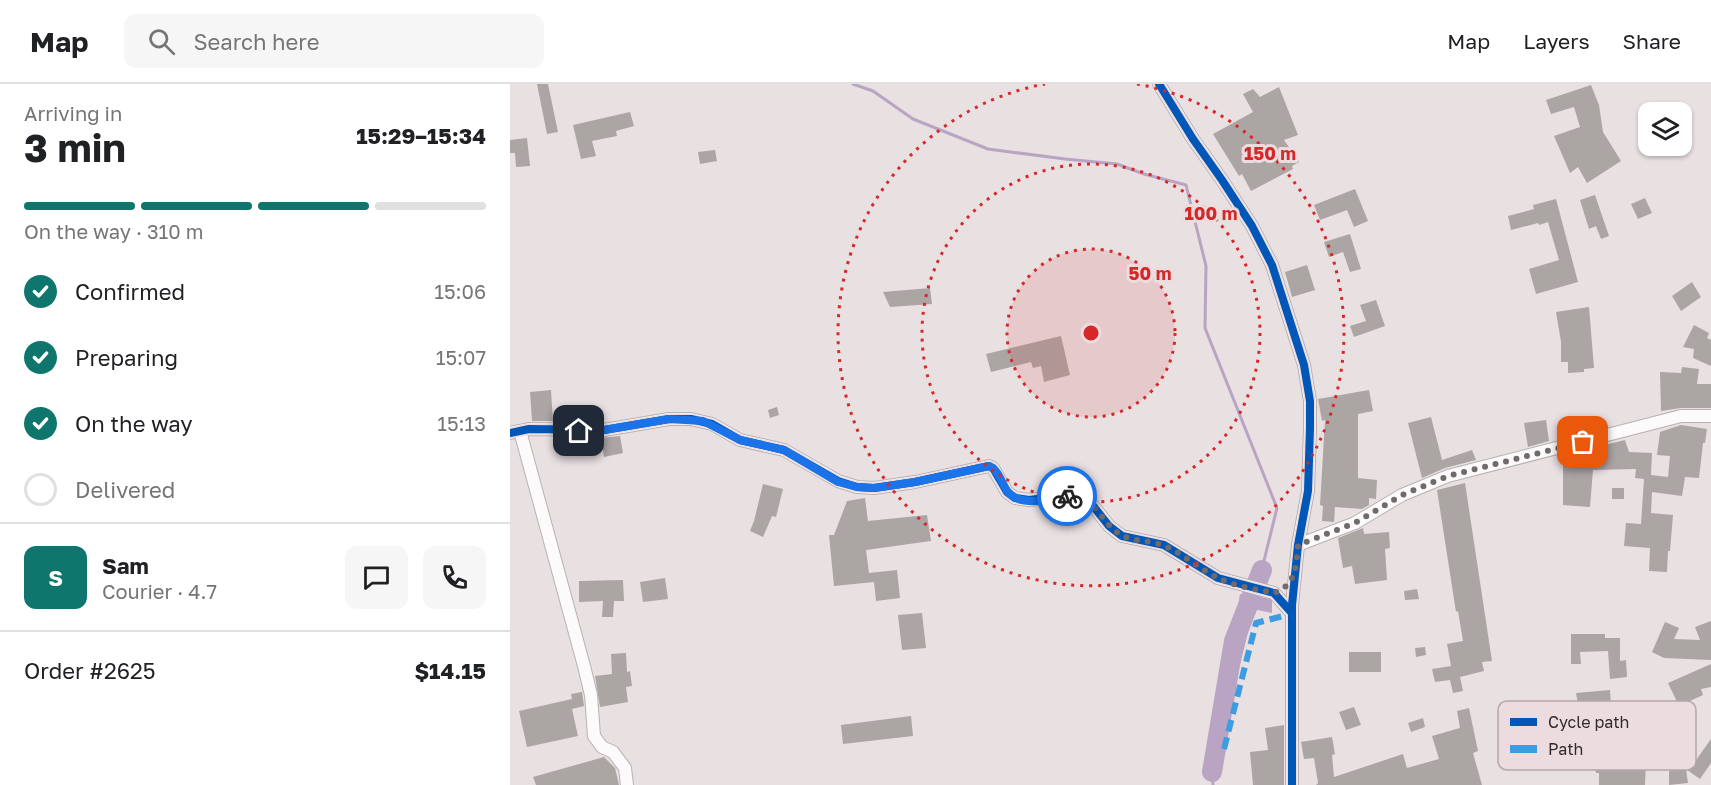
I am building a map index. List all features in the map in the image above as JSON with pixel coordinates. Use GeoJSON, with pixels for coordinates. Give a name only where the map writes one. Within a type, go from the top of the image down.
{"type":"FeatureCollection","features":[{"type":"Feature","properties":{"kind":"street"},"geometry":{"type":"LineString","coordinates":[[1159,84],[1222,180],[1272,265],[1301,354],[1310,401],[1308,491],[1298,545],[1291,612],[1292,785]]}},
{"type":"Feature","properties":{"kind":"street"},"geometry":{"type":"LineString","coordinates":[[1298,545],[1355,523],[1402,495],[1448,476],[1681,416],[1711,416]]}},
{"type":"Feature","properties":{"kind":"street"},"geometry":{"type":"LineString","coordinates":[[627,785],[625,768],[613,752],[603,747],[594,736],[591,695],[584,666],[515,432],[604,430],[669,419],[692,419],[712,424],[740,440],[784,450],[838,482],[857,487],[874,488],[915,482],[989,466],[993,468],[1007,492],[1015,498],[1040,500],[1072,495],[1084,498],[1090,502],[1109,526],[1122,536],[1164,545],[1218,578],[1274,593],[1291,612]]}},
{"type":"Feature","properties":{"kind":"street"},"geometry":{"type":"LineString","coordinates":[[1274,593],[1282,589],[1295,576]]}},
{"type":"Feature","properties":{"kind":"shaded area"},"geometry":{"type":"Polygon","coordinates":[[[1240,594],[1272,599],[1272,613],[1238,606],[1240,594]]]}},
{"type":"Feature","properties":{"kind":"building"},"geometry":{"type":"Polygon","coordinates":[[[537,84],[548,84],[558,132],[547,134],[537,84]]]}},
{"type":"Feature","properties":{"kind":"building"},"geometry":{"type":"Polygon","coordinates":[[[1591,85],[1599,105],[1603,132],[1621,161],[1587,183],[1578,167],[1570,173],[1554,136],[1580,127],[1574,107],[1551,114],[1546,100],[1591,85]]]}},
{"type":"Feature","properties":{"kind":"building"},"geometry":{"type":"Polygon","coordinates":[[[1279,87],[1298,135],[1284,140],[1299,162],[1292,166],[1293,169],[1251,191],[1242,174],[1239,176],[1213,134],[1253,112],[1243,94],[1253,89],[1260,97],[1279,87]]]}},
{"type":"Feature","properties":{"kind":"building"},"geometry":{"type":"Polygon","coordinates":[[[630,112],[634,126],[616,131],[617,136],[592,141],[596,156],[581,159],[573,125],[630,112]]]}},
{"type":"Feature","properties":{"kind":"building"},"geometry":{"type":"Polygon","coordinates":[[[527,138],[530,166],[516,167],[515,153],[510,153],[510,140],[527,138]]]}},
{"type":"Feature","properties":{"kind":"building"},"geometry":{"type":"Polygon","coordinates":[[[715,150],[717,161],[700,164],[698,152],[715,150]]]}},
{"type":"Feature","properties":{"kind":"building"},"geometry":{"type":"Polygon","coordinates":[[[1355,189],[1368,221],[1354,227],[1347,210],[1320,220],[1314,205],[1355,189]]]}},
{"type":"Feature","properties":{"kind":"building"},"geometry":{"type":"Polygon","coordinates":[[[1595,195],[1609,236],[1601,239],[1596,226],[1589,229],[1580,200],[1595,195]]]}},
{"type":"Feature","properties":{"kind":"building"},"geometry":{"type":"Polygon","coordinates":[[[1645,198],[1652,213],[1638,219],[1631,204],[1645,198]]]}},
{"type":"Feature","properties":{"kind":"building"},"geometry":{"type":"Polygon","coordinates":[[[1556,199],[1578,282],[1536,294],[1529,269],[1559,260],[1548,222],[1511,230],[1508,216],[1534,209],[1533,205],[1556,199]]]}},
{"type":"Feature","properties":{"kind":"building"},"geometry":{"type":"Polygon","coordinates":[[[1350,234],[1361,269],[1350,272],[1343,252],[1329,257],[1324,242],[1350,234]]]}},
{"type":"Feature","properties":{"kind":"building"},"geometry":{"type":"Polygon","coordinates":[[[1307,265],[1315,290],[1292,297],[1285,272],[1307,265]]]}},
{"type":"Feature","properties":{"kind":"building"},"geometry":{"type":"Polygon","coordinates":[[[1692,282],[1701,297],[1681,311],[1672,296],[1692,282]]]}},
{"type":"Feature","properties":{"kind":"building"},"geometry":{"type":"Polygon","coordinates":[[[930,288],[932,304],[890,307],[883,292],[930,288]]]}},
{"type":"Feature","properties":{"kind":"building"},"geometry":{"type":"Polygon","coordinates":[[[1376,300],[1385,326],[1354,337],[1350,326],[1366,321],[1360,305],[1376,300]]]}},
{"type":"Feature","properties":{"kind":"building"},"geometry":{"type":"Polygon","coordinates":[[[1589,307],[1594,368],[1584,369],[1584,372],[1568,373],[1568,362],[1561,362],[1561,342],[1556,312],[1589,307]]]}},
{"type":"Feature","properties":{"kind":"building"},"geometry":{"type":"Polygon","coordinates":[[[1694,325],[1709,333],[1707,338],[1711,340],[1711,366],[1693,358],[1694,349],[1683,347],[1694,325]]]}},
{"type":"Feature","properties":{"kind":"building"},"geometry":{"type":"Polygon","coordinates":[[[1061,336],[1070,375],[1044,382],[1041,366],[1033,368],[1031,362],[991,372],[986,354],[1061,336]]]}},
{"type":"Feature","properties":{"kind":"building"},"geometry":{"type":"Polygon","coordinates":[[[1682,367],[1699,369],[1697,384],[1711,384],[1711,408],[1661,411],[1660,372],[1681,373],[1682,367]]]}},
{"type":"Feature","properties":{"kind":"building"},"geometry":{"type":"Polygon","coordinates":[[[551,390],[553,421],[532,421],[530,392],[551,390]]]}},
{"type":"Feature","properties":{"kind":"building"},"geometry":{"type":"Polygon","coordinates":[[[1369,390],[1373,411],[1358,414],[1358,478],[1377,480],[1376,499],[1369,498],[1369,505],[1362,509],[1335,507],[1334,522],[1322,521],[1323,506],[1320,505],[1325,420],[1322,421],[1318,399],[1369,390]]]}},
{"type":"Feature","properties":{"kind":"building"},"geometry":{"type":"Polygon","coordinates":[[[777,407],[779,415],[770,418],[768,410],[777,407]]]}},
{"type":"Feature","properties":{"kind":"building"},"geometry":{"type":"Polygon","coordinates":[[[1431,417],[1442,460],[1472,450],[1476,460],[1445,468],[1422,478],[1408,423],[1431,417]]]}},
{"type":"Feature","properties":{"kind":"building"},"geometry":{"type":"Polygon","coordinates":[[[1546,420],[1549,441],[1528,447],[1524,423],[1546,420]]]}},
{"type":"Feature","properties":{"kind":"building"},"geometry":{"type":"Polygon","coordinates":[[[1681,425],[1707,429],[1699,478],[1685,477],[1682,496],[1652,492],[1651,513],[1673,515],[1667,572],[1649,571],[1650,548],[1624,546],[1626,523],[1641,524],[1644,479],[1635,478],[1636,469],[1593,470],[1590,507],[1563,505],[1563,455],[1625,440],[1629,452],[1652,453],[1651,475],[1668,477],[1670,456],[1657,455],[1660,432],[1681,425]]]}},
{"type":"Feature","properties":{"kind":"building"},"geometry":{"type":"Polygon","coordinates":[[[620,436],[623,453],[604,457],[601,438],[620,436]]]}},
{"type":"Feature","properties":{"kind":"building"},"geometry":{"type":"Polygon","coordinates":[[[1465,483],[1492,661],[1482,662],[1484,671],[1460,677],[1463,691],[1453,693],[1450,680],[1435,682],[1432,669],[1451,666],[1447,644],[1463,641],[1458,611],[1456,612],[1437,490],[1465,483]]]}},
{"type":"Feature","properties":{"kind":"building"},"geometry":{"type":"Polygon","coordinates":[[[763,484],[783,489],[776,517],[772,516],[763,537],[750,531],[763,484]]]}},
{"type":"Feature","properties":{"kind":"building"},"geometry":{"type":"Polygon","coordinates":[[[1612,488],[1624,488],[1624,499],[1612,499],[1612,488]]]}},
{"type":"Feature","properties":{"kind":"building"},"geometry":{"type":"Polygon","coordinates":[[[865,498],[868,521],[927,515],[931,541],[866,550],[869,573],[897,570],[900,598],[876,601],[874,582],[834,586],[829,535],[834,535],[847,501],[865,498]]]}},
{"type":"Feature","properties":{"kind":"building"},"geometry":{"type":"Polygon","coordinates":[[[1363,528],[1364,534],[1389,532],[1390,548],[1385,549],[1387,580],[1355,584],[1352,566],[1343,568],[1338,538],[1363,528]]]}},
{"type":"Feature","properties":{"kind":"building"},"geometry":{"type":"Polygon","coordinates":[[[665,578],[668,599],[643,602],[640,582],[665,578]]]}},
{"type":"Feature","properties":{"kind":"building"},"geometry":{"type":"Polygon","coordinates":[[[623,580],[624,601],[614,601],[613,617],[602,617],[603,601],[579,602],[579,581],[623,580]]]}},
{"type":"Feature","properties":{"kind":"building"},"geometry":{"type":"Polygon","coordinates":[[[1417,589],[1419,599],[1405,600],[1404,591],[1417,589]]]}},
{"type":"Feature","properties":{"kind":"building"},"geometry":{"type":"Polygon","coordinates":[[[922,613],[926,648],[902,650],[898,615],[922,613]]]}},
{"type":"Feature","properties":{"kind":"building"},"geometry":{"type":"Polygon","coordinates":[[[1711,621],[1711,660],[1664,658],[1652,652],[1665,622],[1679,628],[1674,639],[1700,640],[1695,627],[1711,621]]]}},
{"type":"Feature","properties":{"kind":"building"},"geometry":{"type":"Polygon","coordinates":[[[1571,634],[1605,634],[1605,638],[1620,638],[1620,661],[1626,660],[1627,677],[1610,679],[1608,651],[1580,652],[1581,664],[1571,664],[1571,634]]]}},
{"type":"Feature","properties":{"kind":"building"},"geometry":{"type":"Polygon","coordinates":[[[1425,647],[1426,655],[1416,657],[1415,648],[1425,647]]]}},
{"type":"Feature","properties":{"kind":"building"},"geometry":{"type":"Polygon","coordinates":[[[1349,652],[1381,652],[1381,672],[1349,672],[1349,652]]]}},
{"type":"Feature","properties":{"kind":"building"},"geometry":{"type":"Polygon","coordinates":[[[626,653],[627,672],[630,671],[632,686],[626,687],[628,702],[600,707],[595,676],[612,674],[611,654],[626,653]]]}},
{"type":"Feature","properties":{"kind":"building"},"geometry":{"type":"Polygon","coordinates":[[[1711,664],[1711,687],[1701,689],[1703,695],[1690,701],[1677,701],[1668,683],[1711,664]]]}},
{"type":"Feature","properties":{"kind":"building"},"geometry":{"type":"Polygon","coordinates":[[[1610,690],[1611,701],[1577,701],[1576,693],[1610,690]]]}},
{"type":"Feature","properties":{"kind":"building"},"geometry":{"type":"Polygon","coordinates":[[[582,692],[584,706],[572,709],[578,736],[527,747],[519,711],[572,699],[571,694],[582,692]]]}},
{"type":"Feature","properties":{"kind":"building"},"geometry":{"type":"Polygon","coordinates":[[[1354,707],[1361,725],[1346,730],[1339,712],[1354,707]]]}},
{"type":"Feature","properties":{"kind":"building"},"geometry":{"type":"Polygon","coordinates":[[[1469,708],[1478,751],[1473,753],[1482,785],[1316,785],[1318,783],[1314,758],[1304,759],[1301,742],[1332,737],[1335,754],[1332,755],[1334,777],[1403,754],[1407,768],[1439,759],[1432,736],[1460,728],[1457,711],[1469,708]]]}},
{"type":"Feature","properties":{"kind":"building"},"geometry":{"type":"Polygon","coordinates":[[[911,716],[913,736],[843,744],[841,725],[911,716]]]}},
{"type":"Feature","properties":{"kind":"building"},"geometry":{"type":"Polygon","coordinates":[[[1423,718],[1425,727],[1411,732],[1408,723],[1423,718]]]}},
{"type":"Feature","properties":{"kind":"building"},"geometry":{"type":"Polygon","coordinates":[[[1284,725],[1284,785],[1253,785],[1250,752],[1268,750],[1265,728],[1284,725]]]}},
{"type":"Feature","properties":{"kind":"building"},"geometry":{"type":"Polygon","coordinates":[[[1711,739],[1711,763],[1700,779],[1687,770],[1696,770],[1696,760],[1711,739]]]}},
{"type":"Feature","properties":{"kind":"building"},"geometry":{"type":"Polygon","coordinates":[[[604,757],[615,768],[619,785],[536,785],[533,777],[604,757]]]}},
{"type":"Feature","properties":{"kind":"building"},"geometry":{"type":"Polygon","coordinates":[[[1596,770],[1646,770],[1645,785],[1599,785],[1599,773],[1596,773],[1596,770]]]}},
{"type":"Feature","properties":{"kind":"building"},"geometry":{"type":"Polygon","coordinates":[[[1686,770],[1688,783],[1669,785],[1669,771],[1686,770]]]}},
{"type":"Feature","properties":{"kind":"waterway"},"geometry":{"type":"LineString","coordinates":[[853,84],[873,91],[913,119],[988,149],[1117,164],[1186,185],[1206,266],[1205,328],[1277,508],[1258,585]]}},
{"type":"Feature","properties":{"kind":"waterway"},"geometry":{"type":"LineString","coordinates":[[1212,772],[1234,641],[1262,570]]}},
{"type":"Feature","properties":{"kind":"waterway"},"geometry":{"type":"LineString","coordinates":[[1213,785],[1212,772],[1253,606]]}},
{"type":"Feature","properties":{"kind":"marked path"},"geometry":{"type":"LineString","coordinates":[[1224,749],[1256,623],[1291,614]]}},
{"type":"Feature","properties":{"kind":"cycle path"},"geometry":{"type":"LineString","coordinates":[[1159,84],[1252,226],[1272,265],[1304,365],[1310,401],[1310,428],[1308,491],[1298,545],[1292,605],[1292,785]]}},
{"type":"Feature","properties":{"kind":"cycle path"},"geometry":{"type":"LineString","coordinates":[[510,433],[529,429],[604,430],[669,419],[691,419],[712,424],[740,440],[784,450],[838,481],[857,487],[874,488],[915,482],[989,466],[993,468],[1007,492],[1015,498],[1029,500],[1072,495],[1084,498],[1090,502],[1109,526],[1122,536],[1164,545],[1218,578],[1274,593],[1291,612]]}},
{"type":"Feature","properties":{"kind":"way so far"},"geometry":{"type":"LineString","coordinates":[[1067,496],[1084,498],[1090,502],[1109,526],[1122,536],[1164,545],[1218,578],[1274,593],[1282,589],[1295,576],[1298,545],[1355,523],[1402,495],[1448,476],[1583,442]]}},
{"type":"Feature","properties":{"kind":"route"},"geometry":{"type":"LineString","coordinates":[[579,431],[604,430],[669,419],[692,419],[712,424],[740,440],[784,450],[838,482],[857,487],[887,487],[989,466],[1001,478],[1007,492],[1015,498],[1022,500],[1056,499],[1067,496]]}}]}
